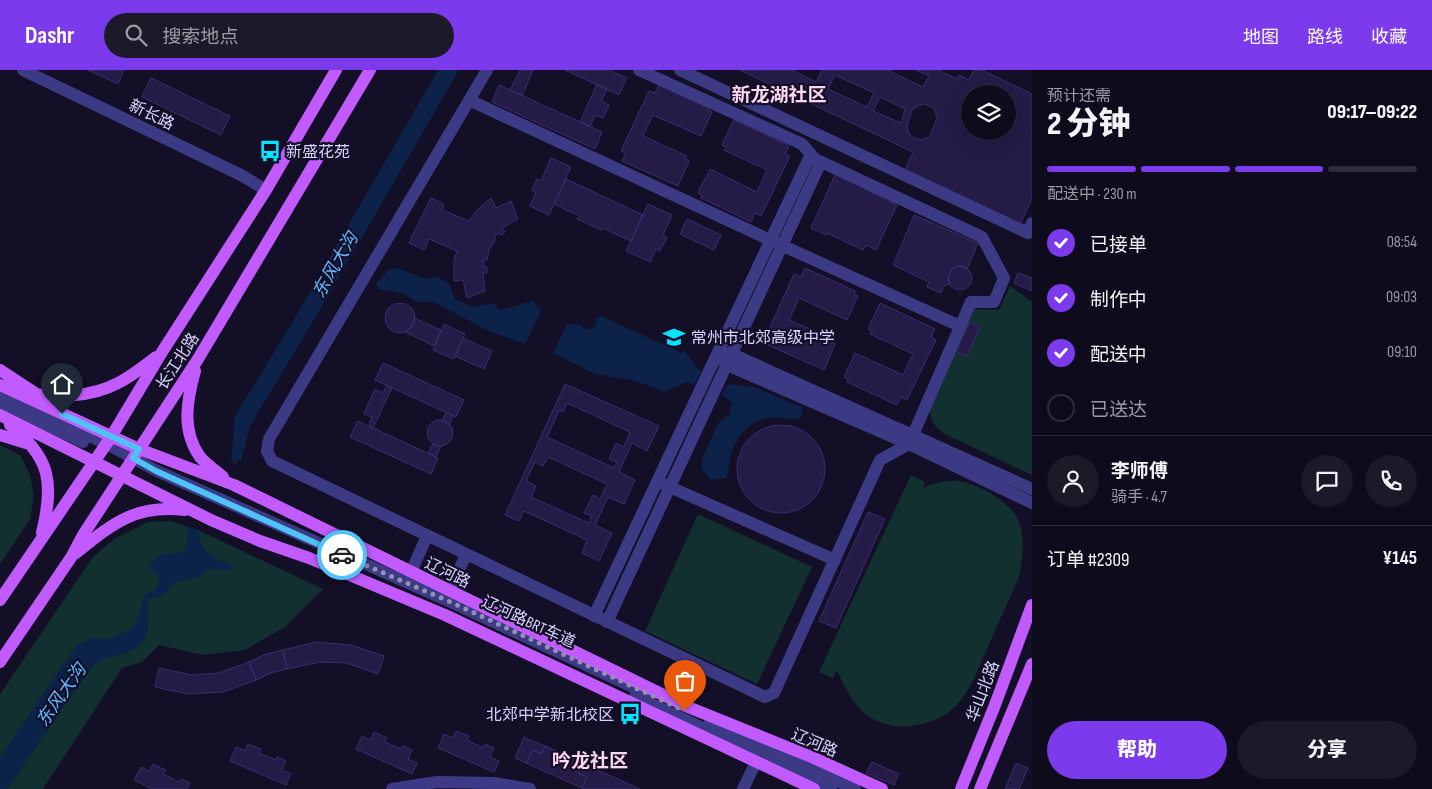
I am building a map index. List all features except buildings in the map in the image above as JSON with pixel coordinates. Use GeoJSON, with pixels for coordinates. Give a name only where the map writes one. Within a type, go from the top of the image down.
{"type":"FeatureCollection","features":[{"type":"Feature","properties":{"kind":"main road","name":"长江北路"},"geometry":{"type":"LineString","coordinates":[[0,600],[107,444],[162,352],[266,190],[336,70]]}},
{"type":"Feature","properties":{"kind":"main road","name":"长江北路"},"geometry":{"type":"LineString","coordinates":[[0,662],[72,556],[83,535],[198,359],[370,70]]}},
{"type":"Feature","properties":{"kind":"main road"},"geometry":{"type":"LineString","coordinates":[[0,385],[37,394],[89,393],[106,389],[134,374],[162,352]]}},
{"type":"Feature","properties":{"kind":"main road"},"geometry":{"type":"LineString","coordinates":[[198,359],[187,403],[187,418],[192,440],[201,458],[215,474]]}},
{"type":"Feature","properties":{"kind":"main road"},"geometry":{"type":"LineString","coordinates":[[0,370],[37,394]]}},
{"type":"Feature","properties":{"kind":"main road"},"geometry":{"type":"LineString","coordinates":[[0,385],[134,457],[215,474]]}},
{"type":"Feature","properties":{"kind":"main road"},"geometry":{"type":"LineString","coordinates":[[0,416],[36,451],[45,469],[48,492],[47,512],[41,540]]}},
{"type":"Feature","properties":{"kind":"main road"},"geometry":{"type":"LineString","coordinates":[[0,416],[211,520],[260,541],[309,558],[445,615],[814,789]]}},
{"type":"Feature","properties":{"kind":"main road"},"geometry":{"type":"LineString","coordinates":[[0,435],[26,442],[36,451]]}},
{"type":"Feature","properties":{"kind":"main road","name":"辽河路"},"geometry":{"type":"LineString","coordinates":[[215,474],[449,591],[688,707],[814,758],[882,789]]}},
{"type":"Feature","properties":{"kind":"main road"},"geometry":{"type":"LineString","coordinates":[[72,556],[119,520],[135,514],[159,509],[193,511]]}},
{"type":"Feature","properties":{"kind":"main road","name":"华山北路"},"geometry":{"type":"LineString","coordinates":[[961,789],[1032,605]]}},
{"type":"Feature","properties":{"kind":"main road"},"geometry":{"type":"LineString","coordinates":[[980,789],[1032,664]]}},
{"type":"Feature","properties":{"kind":"street","name":"新长路"},"geometry":{"type":"LineString","coordinates":[[23,70],[241,175],[266,190]]}},
{"type":"Feature","properties":{"kind":"street"},"geometry":{"type":"LineString","coordinates":[[487,70],[269,439],[267,451],[272,461],[765,697],[774,693],[880,460],[911,439],[971,302],[994,302],[1004,278],[982,237],[816,158],[802,144],[639,70]]}},
{"type":"Feature","properties":{"kind":"street"},"geometry":{"type":"LineString","coordinates":[[680,70],[1028,233],[1032,223]]}},
{"type":"Feature","properties":{"kind":"street"},"geometry":{"type":"LineString","coordinates":[[469,100],[776,243],[960,326]]}},
{"type":"Feature","properties":{"kind":"street"},"geometry":{"type":"LineString","coordinates":[[594,616],[718,353],[776,243],[816,158]]}},
{"type":"Feature","properties":{"kind":"street"},"geometry":{"type":"LineString","coordinates":[[607,622],[729,359],[776,243]]}},
{"type":"Feature","properties":{"kind":"street"},"geometry":{"type":"LineString","coordinates":[[718,353],[911,439],[1032,489]]}},
{"type":"Feature","properties":{"kind":"street","name":"辽河路BRT车道"},"geometry":{"type":"LineString","coordinates":[[0,393],[134,457],[202,495],[832,789]]}},
{"type":"Feature","properties":{"kind":"street","name":"辽河路BRT车道"},"geometry":{"type":"LineString","coordinates":[[0,404],[107,444]]}},
{"type":"Feature","properties":{"kind":"street"},"geometry":{"type":"LineString","coordinates":[[911,439],[1032,503]]}},
{"type":"Feature","properties":{"kind":"street"},"geometry":{"type":"LineString","coordinates":[[658,481],[834,560]]}},
{"type":"Feature","properties":{"kind":"street","name":"辽河路BRT车道"},"geometry":{"type":"LineString","coordinates":[[222,504],[453,603],[855,789]]}},
{"type":"Feature","properties":{"kind":"street"},"geometry":{"type":"LineString","coordinates":[[411,572],[427,536]]}},
{"type":"Feature","properties":{"kind":"street"},"geometry":{"type":"LineString","coordinates":[[449,591],[466,555]]}},
{"type":"Feature","properties":{"kind":"street"},"geometry":{"type":"LineString","coordinates":[[743,789],[756,762]]}},
{"type":"Feature","properties":{"kind":"street"},"geometry":{"type":"LineString","coordinates":[[392,789],[437,782],[494,783],[530,789]]}},
{"type":"Feature","properties":{"kind":"green space"},"geometry":{"type":"Polygon","coordinates":[[[1010,286],[1032,302],[1032,475],[947,435],[934,424],[929,407],[975,309],[999,310],[1010,286]]]}},
{"type":"Feature","properties":{"kind":"green space"},"geometry":{"type":"Polygon","coordinates":[[[0,445],[20,455],[30,475],[34,496],[30,519],[0,564],[0,445]]]}},
{"type":"Feature","properties":{"kind":"green space"},"geometry":{"type":"Polygon","coordinates":[[[911,475],[925,482],[923,488],[944,482],[957,481],[981,488],[998,498],[1012,510],[1019,523],[1022,538],[1022,554],[1019,577],[977,673],[962,699],[949,712],[937,719],[923,724],[894,726],[873,719],[858,707],[846,690],[837,670],[833,678],[819,672],[911,475]]]}},
{"type":"Feature","properties":{"kind":"green space"},"geometry":{"type":"Polygon","coordinates":[[[698,514],[812,567],[757,684],[645,631],[698,514]]]}},
{"type":"Feature","properties":{"kind":"green space"},"geometry":{"type":"Polygon","coordinates":[[[171,521],[198,530],[323,589],[285,627],[245,650],[203,655],[159,645],[142,662],[122,668],[43,789],[0,789],[0,694],[93,557],[114,539],[148,522],[171,521]]]}},
{"type":"Feature","properties":{"kind":"water"},"geometry":{"type":"Polygon","coordinates":[[[438,70],[459,70],[324,303],[250,426],[241,461],[231,460],[235,416],[290,326],[438,70]]]}},
{"type":"Feature","properties":{"kind":"water"},"geometry":{"type":"Polygon","coordinates":[[[397,268],[427,279],[437,277],[449,283],[455,299],[473,307],[494,303],[499,310],[533,301],[541,311],[525,344],[489,331],[433,302],[417,302],[404,294],[378,289],[376,284],[389,269],[397,268]]]}},
{"type":"Feature","properties":{"kind":"water"},"geometry":{"type":"Polygon","coordinates":[[[601,316],[682,353],[684,350],[701,372],[694,385],[686,382],[665,392],[636,381],[595,374],[553,353],[567,324],[581,325],[583,328],[591,329],[596,325],[596,319],[601,316]]]}},
{"type":"Feature","properties":{"kind":"water"},"geometry":{"type":"Polygon","coordinates":[[[728,384],[754,387],[801,407],[803,411],[800,418],[764,419],[751,425],[741,435],[733,448],[726,478],[711,480],[702,469],[702,459],[718,423],[729,415],[732,403],[722,395],[728,384]]]}},
{"type":"Feature","properties":{"kind":"water"},"geometry":{"type":"Polygon","coordinates":[[[188,527],[198,530],[205,549],[232,565],[231,570],[208,570],[198,578],[173,583],[165,594],[150,599],[148,629],[143,641],[131,651],[93,665],[7,789],[0,789],[0,757],[77,645],[93,638],[108,639],[129,630],[138,619],[144,596],[156,589],[159,579],[156,573],[148,566],[164,554],[183,553],[187,544],[188,527]]]}},
{"type":"Feature","properties":{"kind":"waterway","name":"东风大沟"},"geometry":{"type":"LineString","coordinates":[[234,464],[237,457]]}},
{"type":"Feature","properties":{"kind":"way so far"},"geometry":{"type":"LineString","coordinates":[[342,555],[453,603],[685,711]]}},
{"type":"Feature","properties":{"kind":"place","name":"新盛花苑"},"geometry":{"type":"Point","coordinates":[270,151]}},
{"type":"Feature","properties":{"kind":"place","name":"常州市北郊高级中学"},"geometry":{"type":"Point","coordinates":[674,337]}},
{"type":"Feature","properties":{"kind":"place","name":"北郊中学新北校区"},"geometry":{"type":"Point","coordinates":[630,714]}},
{"type":"Feature","properties":{"kind":"district","name":"新龙湖社区"},"geometry":{"type":"Point","coordinates":[779,94]}},
{"type":"Feature","properties":{"kind":"district","name":"吟龙社区"},"geometry":{"type":"Point","coordinates":[590,760]}},
{"type":"Feature","properties":{"kind":"route"},"geometry":{"type":"LineString","coordinates":[[62,414],[139,449],[133,458],[156,471],[342,555]]}}]}
